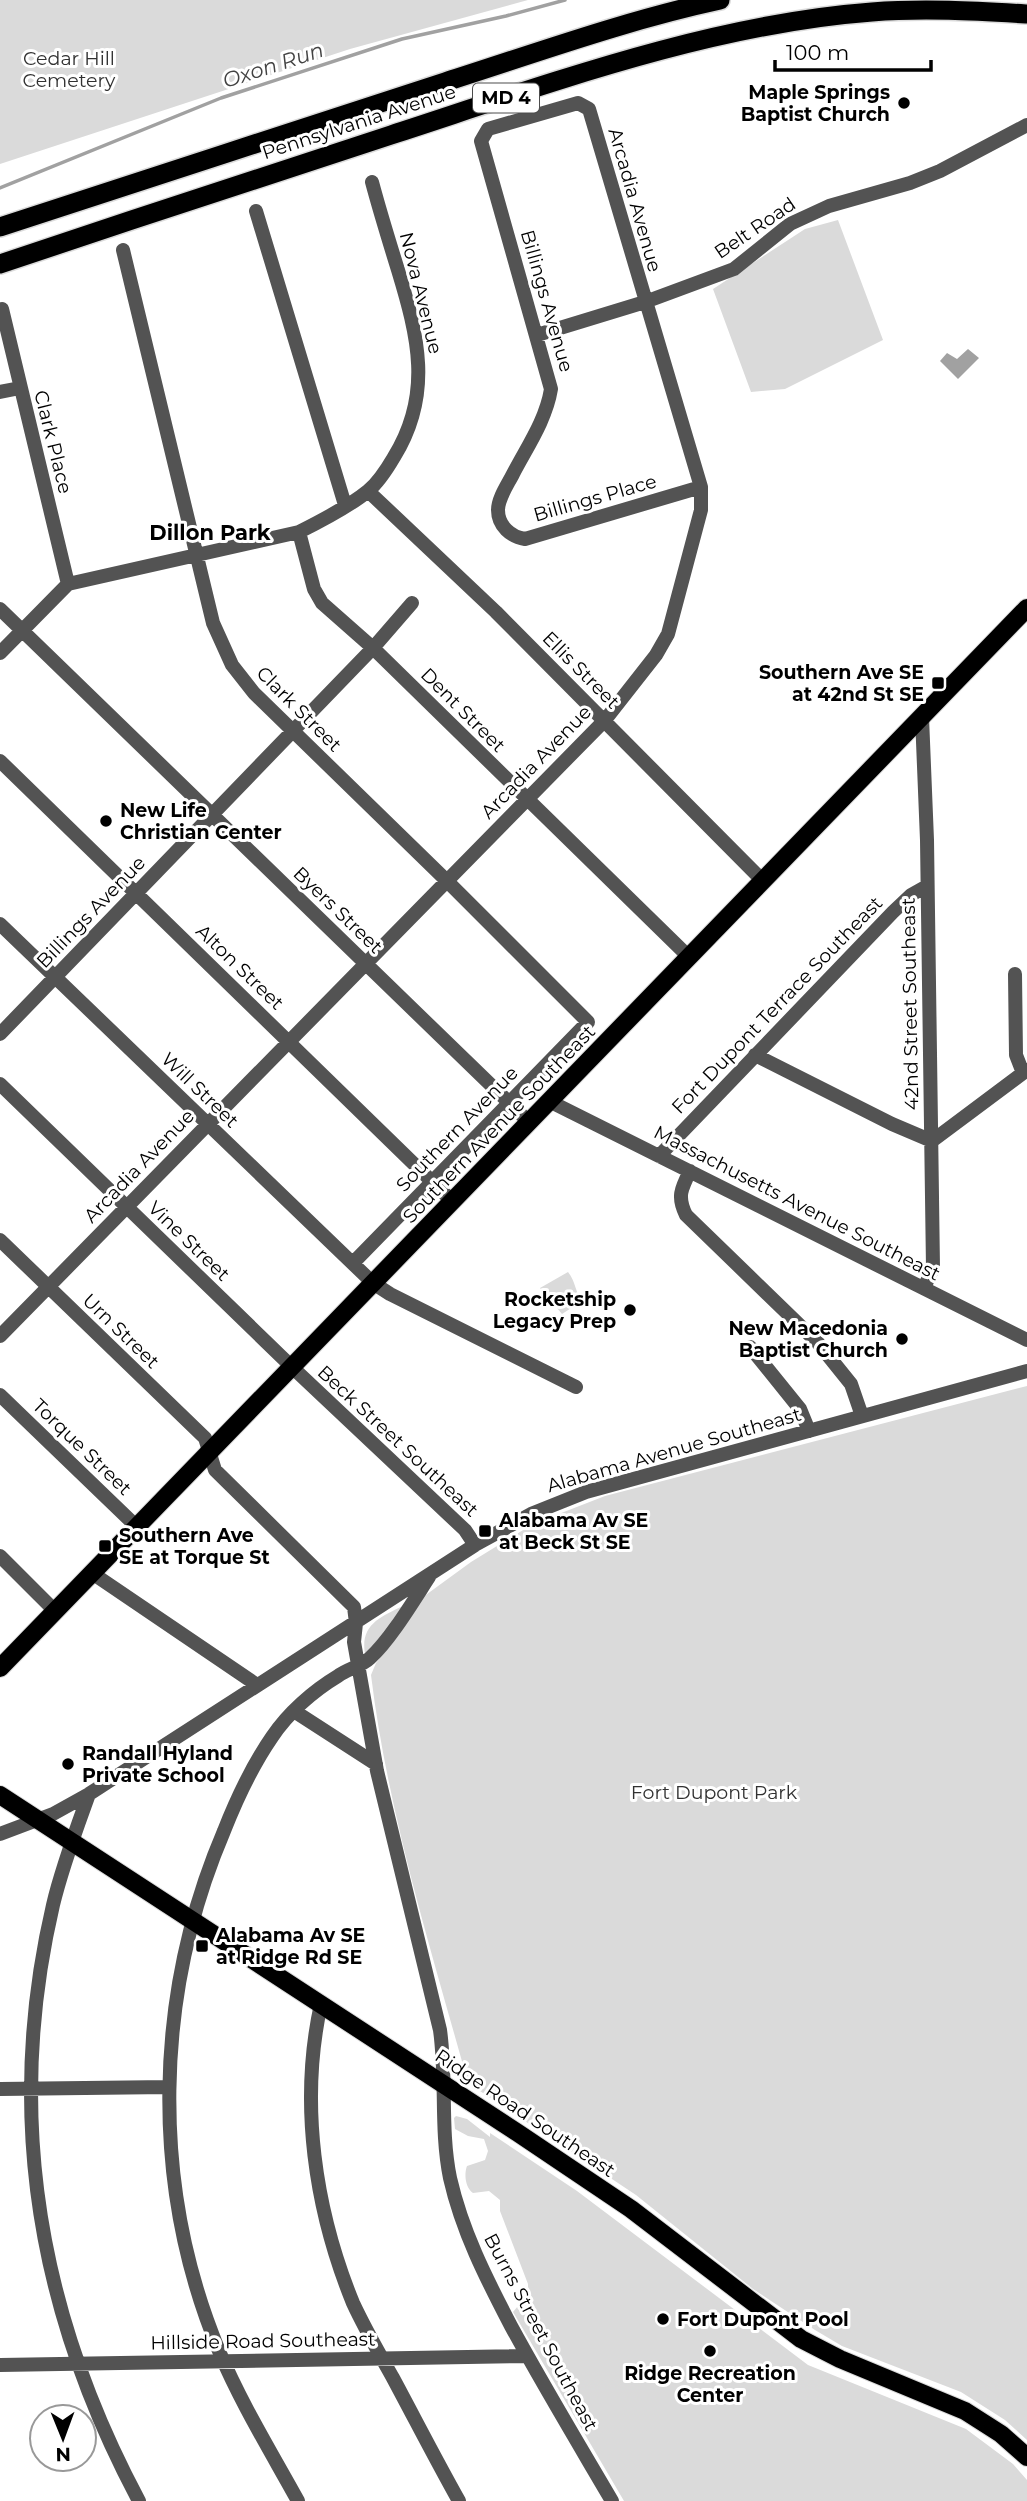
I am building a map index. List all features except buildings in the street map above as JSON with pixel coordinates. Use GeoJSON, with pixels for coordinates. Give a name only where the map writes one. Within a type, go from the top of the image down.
{"type":"FeatureCollection","features":[{"type":"Feature","properties":{"kind":"highway","name":"Pennsylvania Avenue"},"geometry":{"type":"LineString","coordinates":[[0,228],[319,121],[586,36],[676,9],[720,0]]}},
{"type":"Feature","properties":{"kind":"highway","name":"Pennsylvania Avenue"},"geometry":{"type":"LineString","coordinates":[[0,264],[479,107],[704,39],[776,25],[873,12],[940,10],[1027,14]]}},
{"type":"Feature","properties":{"kind":"main road","name":"Southern Avenue Southeast"},"geometry":{"type":"LineString","coordinates":[[0,1668],[1027,608]]}},
{"type":"Feature","properties":{"kind":"main road","name":"Ridge Road Southeast"},"geometry":{"type":"LineString","coordinates":[[0,1795],[631,2209],[802,2339],[840,2359],[965,2411],[1001,2434],[1027,2457]]}},
{"type":"Feature","properties":{"kind":"street","name":"Arcadia Avenue"},"geometry":{"type":"LineString","coordinates":[[0,1336],[605,720],[656,655],[668,634],[701,510],[701,487],[589,109],[578,103],[536,115]]}},
{"type":"Feature","properties":{"kind":"street","name":"Billings Avenue"},"geometry":{"type":"LineString","coordinates":[[503,527],[498,510],[502,494],[548,408],[551,389],[481,141],[488,129],[536,115]]}},
{"type":"Feature","properties":{"kind":"street","name":"Belt Road"},"geometry":{"type":"LineString","coordinates":[[537,335],[645,302],[734,269],[790,224],[829,206],[940,171],[1027,125]]}},
{"type":"Feature","properties":{"kind":"street","name":"Nova Avenue"},"geometry":{"type":"LineString","coordinates":[[68,584],[299,532],[324,520],[368,491],[383,475],[409,430],[417,400],[419,366],[406,298],[372,183]]}},
{"type":"Feature","properties":{"kind":"street"},"geometry":{"type":"LineString","coordinates":[[256,211],[345,505]]}},
{"type":"Feature","properties":{"kind":"street","name":"Clark Street"},"geometry":{"type":"LineString","coordinates":[[123,250],[213,623],[232,665],[254,694],[588,1022]]}},
{"type":"Feature","properties":{"kind":"street","name":"Clark Place"},"geometry":{"type":"LineString","coordinates":[[2,309],[68,584]]}},
{"type":"Feature","properties":{"kind":"street"},"geometry":{"type":"LineString","coordinates":[[0,392],[20,388]]}},
{"type":"Feature","properties":{"kind":"street","name":"Billings Place"},"geometry":{"type":"LineString","coordinates":[[503,527],[515,538],[525,539],[701,487]]}},
{"type":"Feature","properties":{"kind":"street","name":"Ellis Street"},"geometry":{"type":"LineString","coordinates":[[368,491],[496,612],[763,881]]}},
{"type":"Feature","properties":{"kind":"street","name":"Dent Street"},"geometry":{"type":"LineString","coordinates":[[299,532],[314,589],[322,603],[373,648],[689,957]]}},
{"type":"Feature","properties":{"kind":"street"},"geometry":{"type":"LineString","coordinates":[[0,653],[68,584]]}},
{"type":"Feature","properties":{"kind":"street","name":"Billings Avenue"},"geometry":{"type":"LineString","coordinates":[[0,1034],[373,648],[412,603]]}},
{"type":"Feature","properties":{"kind":"street","name":"Byers Street"},"geometry":{"type":"LineString","coordinates":[[0,609],[529,1122]]}},
{"type":"Feature","properties":{"kind":"street","name":"42nd Street Southeast"},"geometry":{"type":"LineString","coordinates":[[922,717],[933,1268],[923,1288]]}},
{"type":"Feature","properties":{"kind":"street","name":"Alton Street"},"geometry":{"type":"LineString","coordinates":[[0,761],[453,1202]]}},
{"type":"Feature","properties":{"kind":"street","name":"Fort Dupont Terrace Southeast"},"geometry":{"type":"LineString","coordinates":[[659,1156],[893,912],[911,895],[927,886]]}},
{"type":"Feature","properties":{"kind":"street","name":"Will Street"},"geometry":{"type":"LineString","coordinates":[[0,924],[373,1283],[576,1387]]}},
{"type":"Feature","properties":{"kind":"street"},"geometry":{"type":"LineString","coordinates":[[755,1055],[892,1124],[932,1141],[1025,1072],[1016,1055],[1015,974]]}},
{"type":"Feature","properties":{"kind":"street","name":"Southern Avenue"},"geometry":{"type":"LineString","coordinates":[[353,1263],[588,1022]]}},
{"type":"Feature","properties":{"kind":"street","name":"Vine Street"},"geometry":{"type":"LineString","coordinates":[[0,1084],[292,1367]]}},
{"type":"Feature","properties":{"kind":"street","name":"Massachusetts Avenue Southeast"},"geometry":{"type":"LineString","coordinates":[[550,1101],[1027,1340]]}},
{"type":"Feature","properties":{"kind":"street"},"geometry":{"type":"LineString","coordinates":[[690,1171],[682,1186],[680,1203],[687,1215],[818,1343],[851,1384],[862,1416]]}},
{"type":"Feature","properties":{"kind":"street","name":"Urn Street"},"geometry":{"type":"LineString","coordinates":[[0,1240],[205,1438],[215,1471],[354,1607],[356,1623]]}},
{"type":"Feature","properties":{"kind":"street"},"geometry":{"type":"LineString","coordinates":[[750,1347],[800,1409],[809,1431]]}},
{"type":"Feature","properties":{"kind":"street","name":"Beck Street Southeast"},"geometry":{"type":"LineString","coordinates":[[292,1367],[468,1533],[475,1545]]}},
{"type":"Feature","properties":{"kind":"street","name":"Alabama Avenue Southeast"},"geometry":{"type":"LineString","coordinates":[[0,1835],[39,1820],[89,1794],[475,1545],[531,1514],[586,1492],[1027,1371]]}},
{"type":"Feature","properties":{"kind":"street","name":"Torque Street"},"geometry":{"type":"LineString","coordinates":[[0,1395],[137,1527]]}},
{"type":"Feature","properties":{"kind":"street"},"geometry":{"type":"LineString","coordinates":[[0,1556],[55,1611]]}},
{"type":"Feature","properties":{"kind":"street"},"geometry":{"type":"LineString","coordinates":[[92,1573],[257,1685]]}},
{"type":"Feature","properties":{"kind":"street"},"geometry":{"type":"LineString","coordinates":[[298,2501],[223,2361],[198,2290],[182,2224],[172,2158],[169,2087],[174,2017],[192,1920],[212,1858],[238,1798],[271,1738],[294,1711],[338,1676],[373,1655],[410,1607],[431,1573]]}},
{"type":"Feature","properties":{"kind":"street","name":"Burns Street Southeast"},"geometry":{"type":"LineString","coordinates":[[356,1623],[354,1643],[376,1764],[439,2022],[443,2046],[445,2150],[461,2218],[477,2259],[527,2356],[612,2501]]}},
{"type":"Feature","properties":{"kind":"street"},"geometry":{"type":"LineString","coordinates":[[294,1711],[376,1764]]}},
{"type":"Feature","properties":{"kind":"street"},"geometry":{"type":"LineString","coordinates":[[89,1794],[54,1898],[41,1965],[33,2037],[33,2157],[41,2226],[58,2306],[76,2363],[105,2435],[139,2501]]}},
{"type":"Feature","properties":{"kind":"street"},"geometry":{"type":"LineString","coordinates":[[321,2004],[312,2080],[313,2138],[327,2221],[342,2272],[361,2320],[458,2501]]}},
{"type":"Feature","properties":{"kind":"street"},"geometry":{"type":"LineString","coordinates":[[0,2089],[169,2087]]}},
{"type":"Feature","properties":{"kind":"street","name":"Hillside Road Southeast"},"geometry":{"type":"LineString","coordinates":[[0,2365],[527,2356]]}},
{"type":"Feature","properties":{"kind":"green space","name":"Cedar Hill Cemetery"},"geometry":{"type":"Polygon","coordinates":[[[0,0],[528,0],[350,49],[0,164],[0,0]]]}},
{"type":"Feature","properties":{"kind":"green space"},"geometry":{"type":"Polygon","coordinates":[[[838,220],[883,340],[785,389],[751,392],[713,289],[805,229],[838,220]]]}},
{"type":"Feature","properties":{"kind":"green space"},"geometry":{"type":"Polygon","coordinates":[[[568,1272],[582,1301],[562,1314],[540,1288],[568,1272]]]}},
{"type":"Feature","properties":{"kind":"green space","name":"Fort Dupont Park"},"geometry":{"type":"Polygon","coordinates":[[[1027,1386],[1027,2440],[1005,2420],[961,2392],[842,2346],[815,2330],[753,2289],[636,2195],[468,2083],[399,1830],[371,1675],[376,1663],[423,1597],[471,1562],[533,1524],[605,1496],[1027,1386]]]}},
{"type":"Feature","properties":{"kind":"green space"},"geometry":{"type":"Polygon","coordinates":[[[403,1606],[365,1654],[364,1644],[369,1629],[380,1618],[403,1606]]]}},
{"type":"Feature","properties":{"kind":"green space"},"geometry":{"type":"Polygon","coordinates":[[[456,2116],[467,2119],[490,2137],[490,2133],[577,2191],[808,2365],[966,2429],[1013,2464],[1027,2480],[1027,2501],[624,2501],[513,2312],[528,2294],[528,2284],[500,2211],[500,2200],[489,2191],[473,2193],[468,2187],[465,2176],[467,2166],[485,2160],[488,2151],[484,2139],[468,2136],[455,2129],[456,2116]]]}},
{"type":"Feature","properties":{"kind":"shaded area"},"geometry":{"type":"Polygon","coordinates":[[[968,349],[979,358],[958,379],[940,361],[947,353],[957,359],[968,349]]]}},
{"type":"Feature","properties":{"kind":"waterway","name":"Oxon Run"},"geometry":{"type":"LineString","coordinates":[[0,188],[221,98],[402,39],[565,0]]}},
{"type":"Feature","properties":{"kind":"place","name":"Maple Springs Baptist Church"},"geometry":{"type":"Point","coordinates":[904,103]}},
{"type":"Feature","properties":{"kind":"place","name":"Southern Ave SE at 42nd St SE"},"geometry":{"type":"Point","coordinates":[938,683]}},
{"type":"Feature","properties":{"kind":"place","name":"New Life Christian Center"},"geometry":{"type":"Point","coordinates":[106,821]}},
{"type":"Feature","properties":{"kind":"place","name":"Rocketship Legacy Prep"},"geometry":{"type":"Point","coordinates":[630,1310]}},
{"type":"Feature","properties":{"kind":"place","name":"New Macedonia Baptist Church"},"geometry":{"type":"Point","coordinates":[902,1339]}},
{"type":"Feature","properties":{"kind":"place","name":"Alabama Av SE at Beck St SE"},"geometry":{"type":"Point","coordinates":[485,1531]}},
{"type":"Feature","properties":{"kind":"place","name":"Southern Ave SE at Torque St"},"geometry":{"type":"Point","coordinates":[105,1546]}},
{"type":"Feature","properties":{"kind":"place","name":"Randall Hyland Private School"},"geometry":{"type":"Point","coordinates":[68,1764]}},
{"type":"Feature","properties":{"kind":"place","name":"Alabama Av SE at Ridge Rd SE"},"geometry":{"type":"Point","coordinates":[202,1946]}},
{"type":"Feature","properties":{"kind":"place","name":"Fort Dupont Pool"},"geometry":{"type":"Point","coordinates":[663,2319]}},
{"type":"Feature","properties":{"kind":"place","name":"Ridge Recreation Center"},"geometry":{"type":"Point","coordinates":[710,2351]}},
{"type":"Feature","properties":{"kind":"district","name":"Dillon Park"},"geometry":{"type":"Point","coordinates":[210,532]}}]}
